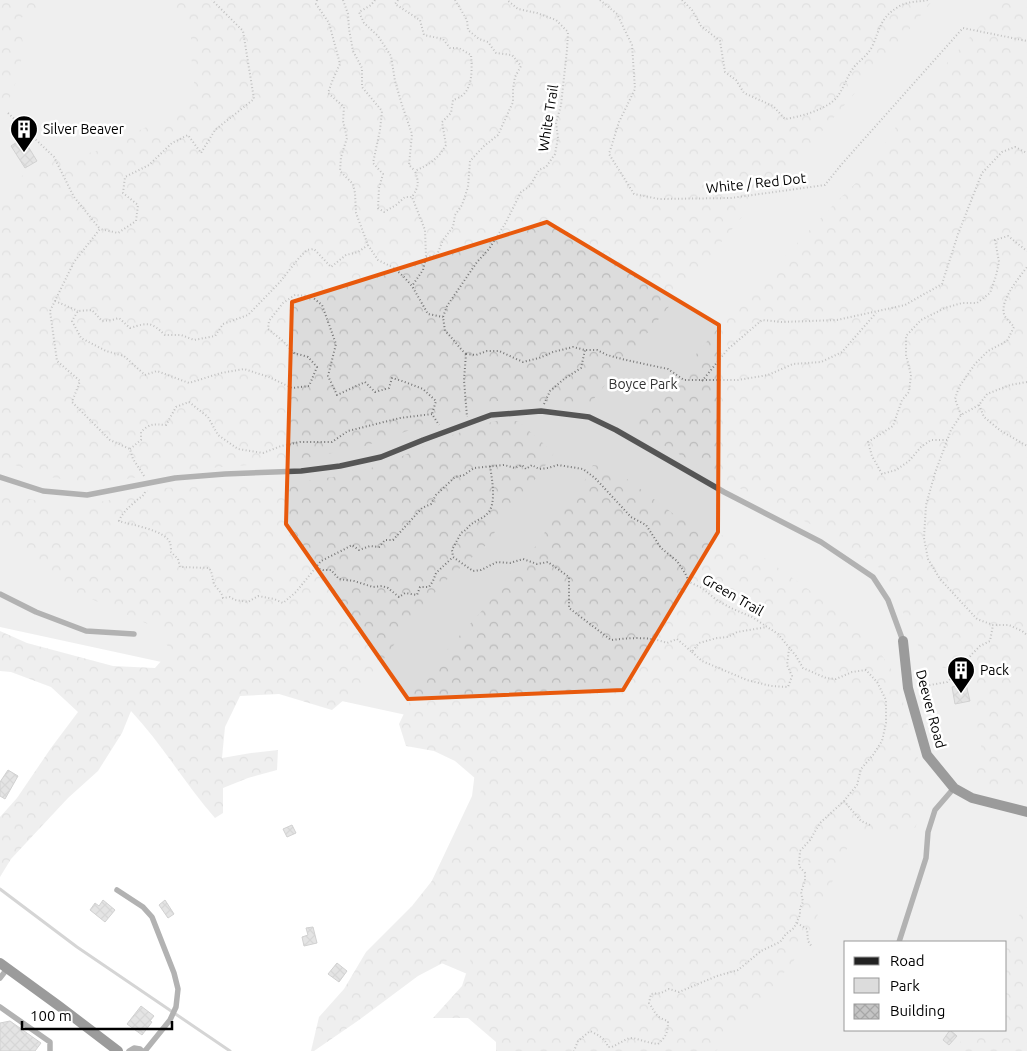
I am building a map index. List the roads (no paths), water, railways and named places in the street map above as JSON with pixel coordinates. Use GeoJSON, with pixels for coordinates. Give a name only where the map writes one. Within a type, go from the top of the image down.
{"type":"FeatureCollection","features":[{"type":"Feature","properties":{"kind":"street","name":"Deever Road"},"geometry":{"type":"LineString","coordinates":[[903,641],[908,688],[927,755],[954,788],[972,798],[1027,812]]}},
{"type":"Feature","properties":{"kind":"street"},"geometry":{"type":"LineString","coordinates":[[4,966],[118,1051]]}},
{"type":"Feature","properties":{"kind":"lane"},"geometry":{"type":"LineString","coordinates":[[0,477],[43,491],[87,495],[175,478],[301,471],[340,466],[381,457],[491,414],[541,411],[589,417],[616,430],[724,492],[821,542],[873,577],[888,600],[903,641]]}},
{"type":"Feature","properties":{"kind":"lane"},"geometry":{"type":"LineString","coordinates":[[0,594],[36,612],[86,631],[134,634]]}},
{"type":"Feature","properties":{"kind":"lane"},"geometry":{"type":"LineString","coordinates":[[899,941],[926,858],[928,832],[934,810],[954,788]]}},
{"type":"Feature","properties":{"kind":"lane"},"geometry":{"type":"LineString","coordinates":[[117,890],[142,907],[152,917],[174,973],[178,989],[176,1007],[171,1019],[143,1051],[134,1048],[129,1051]]}},
{"type":"Feature","properties":{"kind":"lane"},"geometry":{"type":"LineString","coordinates":[[0,978],[4,966]]}},
{"type":"Feature","properties":{"kind":"lane"},"geometry":{"type":"LineString","coordinates":[[0,1007],[50,1042],[50,1051]]}},
{"type":"Feature","properties":{"kind":"waterway"},"geometry":{"type":"LineString","coordinates":[[0,889],[77,947],[230,1051]]}},
{"type":"Feature","properties":{"kind":"place","name":"Silver Beaver"},"geometry":{"type":"Point","coordinates":[24,153]}},
{"type":"Feature","properties":{"kind":"place","name":"Pack"},"geometry":{"type":"Point","coordinates":[961,694]}},
{"type":"Feature","properties":{"kind":"park label","name":"Boyce Park"},"geometry":{"type":"Point","coordinates":[643,384]}}]}
